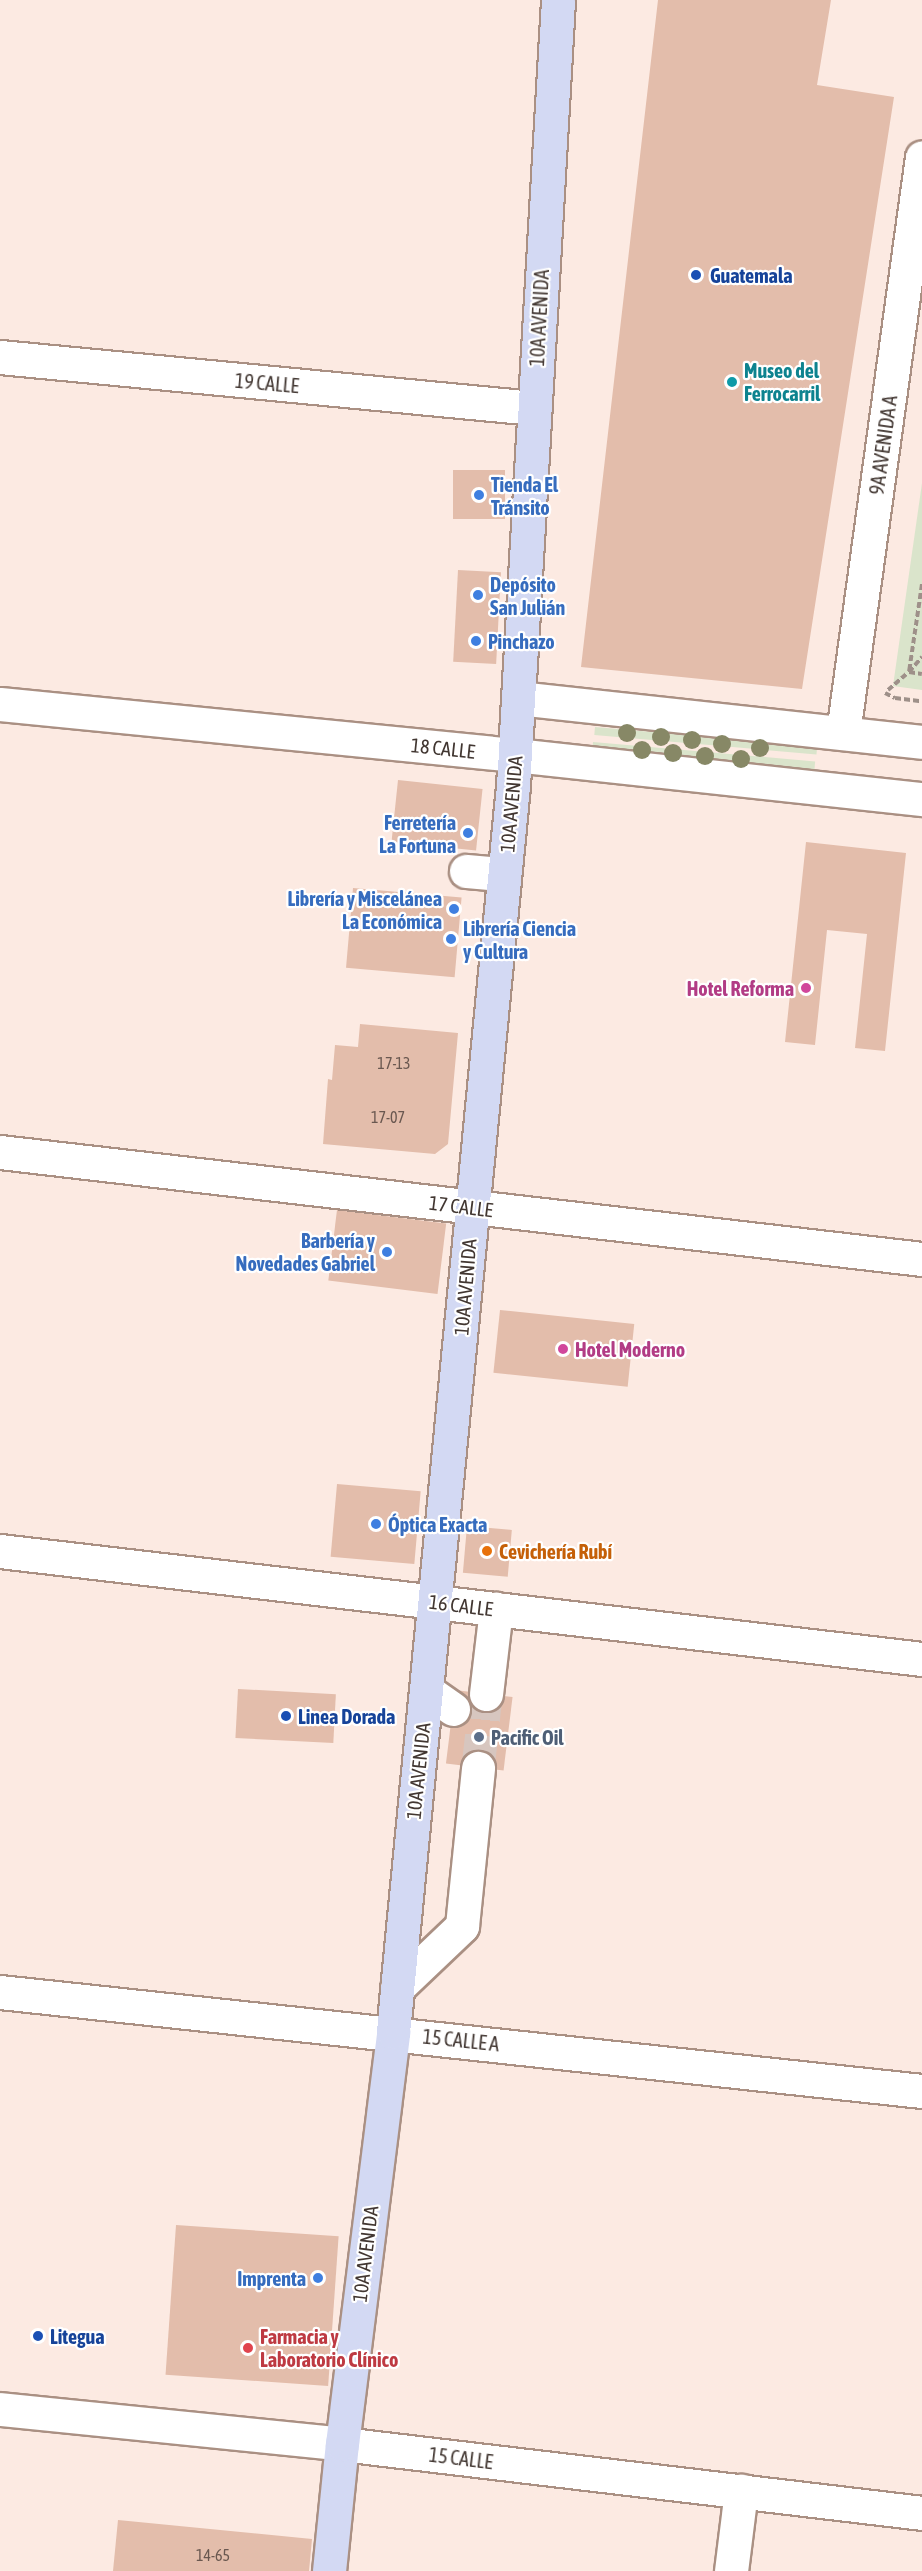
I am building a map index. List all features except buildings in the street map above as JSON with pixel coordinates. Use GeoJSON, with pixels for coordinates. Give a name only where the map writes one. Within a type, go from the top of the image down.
{"type":"FeatureCollection","features":[{"type":"Feature","properties":{"kind":"main road","name":"10A AVENIDA"},"geometry":{"type":"LineString","coordinates":[[329,2571],[342,2444],[393,2032],[515,755],[558,0]]}},
{"type":"Feature","properties":{"kind":"street","name":"9A AVENIDA A"},"geometry":{"type":"LineString","coordinates":[[843,733],[922,157]]}},
{"type":"Feature","properties":{"kind":"street","name":"19 CALLE"},"geometry":{"type":"LineString","coordinates":[[0,357],[534,408]]}},
{"type":"Feature","properties":{"kind":"street"},"geometry":{"type":"LineString","coordinates":[[518,698],[922,742]]}},
{"type":"Feature","properties":{"kind":"street","name":"18 CALLE"},"geometry":{"type":"LineString","coordinates":[[0,704],[515,755],[922,799]]}},
{"type":"Feature","properties":{"kind":"street"},"geometry":{"type":"LineString","coordinates":[[466,871],[504,874]]}},
{"type":"Feature","properties":{"kind":"street","name":"17 CALLE"},"geometry":{"type":"LineString","coordinates":[[0,1152],[922,1259]]}},
{"type":"Feature","properties":{"kind":"street","name":"16 CALLE"},"geometry":{"type":"LineString","coordinates":[[0,1551],[922,1659]]}},
{"type":"Feature","properties":{"kind":"street"},"geometry":{"type":"LineString","coordinates":[[486,1694],[496,1610]]}},
{"type":"Feature","properties":{"kind":"street"},"geometry":{"type":"LineString","coordinates":[[426,1690],[453,1709]]}},
{"type":"Feature","properties":{"kind":"street"},"geometry":{"type":"LineString","coordinates":[[397,1988],[462,1926],[478,1768]]}},
{"type":"Feature","properties":{"kind":"street","name":"15 CALLE A"},"geometry":{"type":"LineString","coordinates":[[0,1992],[393,2032],[922,2091]]}},
{"type":"Feature","properties":{"kind":"street","name":"15 CALLE"},"geometry":{"type":"LineString","coordinates":[[0,2409],[342,2444],[922,2513]]}},
{"type":"Feature","properties":{"kind":"street"},"geometry":{"type":"LineString","coordinates":[[731,2571],[741,2492]]}},
{"type":"Feature","properties":{"kind":"path"},"geometry":{"type":"LineString","coordinates":[[909,672],[922,584]]}},
{"type":"Feature","properties":{"kind":"path"},"geometry":{"type":"LineString","coordinates":[[885,693],[922,657]]}},
{"type":"Feature","properties":{"kind":"path"},"geometry":{"type":"LineString","coordinates":[[909,672],[922,674]]}},
{"type":"Feature","properties":{"kind":"green space"},"geometry":{"type":"Polygon","coordinates":[[[922,483],[922,690],[893,686],[922,483]]]}},
{"type":"Feature","properties":{"kind":"green space"},"geometry":{"type":"Polygon","coordinates":[[[595,727],[817,746],[816,754],[594,735],[595,727]]]}},
{"type":"Feature","properties":{"kind":"green space"},"geometry":{"type":"Polygon","coordinates":[[[593,742],[815,761],[814,769],[592,750],[593,742]]]}},
{"type":"Feature","properties":{"kind":"tunnel"},"geometry":{"type":"LineString","coordinates":[[478,1768],[486,1694]]}},
{"type":"Feature","properties":{"kind":"place","name":"Guatemala"},"geometry":{"type":"Point","coordinates":[696,275]}},
{"type":"Feature","properties":{"kind":"place","name":"Museo del Ferrocarril"},"geometry":{"type":"Point","coordinates":[732,382]}},
{"type":"Feature","properties":{"kind":"place","name":"Tienda El Tránsito"},"geometry":{"type":"Point","coordinates":[479,495]}},
{"type":"Feature","properties":{"kind":"place","name":"Depósito San Julián"},"geometry":{"type":"Point","coordinates":[478,595]}},
{"type":"Feature","properties":{"kind":"place","name":"Pinchazo"},"geometry":{"type":"Point","coordinates":[476,641]}},
{"type":"Feature","properties":{"kind":"place","name":"Ferretería La Fortuna"},"geometry":{"type":"Point","coordinates":[468,833]}},
{"type":"Feature","properties":{"kind":"place","name":"Librería y Miscelánea La Económica"},"geometry":{"type":"Point","coordinates":[454,909]}},
{"type":"Feature","properties":{"kind":"place","name":"Librería Ciencia y Cultura"},"geometry":{"type":"Point","coordinates":[451,939]}},
{"type":"Feature","properties":{"kind":"place","name":"Hotel Reforma"},"geometry":{"type":"Point","coordinates":[806,988]}},
{"type":"Feature","properties":{"kind":"place","name":"Barbería y Novedades Gabriel"},"geometry":{"type":"Point","coordinates":[387,1252]}},
{"type":"Feature","properties":{"kind":"place","name":"Hotel Moderno"},"geometry":{"type":"Point","coordinates":[563,1349]}},
{"type":"Feature","properties":{"kind":"place","name":"Óptica Exacta"},"geometry":{"type":"Point","coordinates":[376,1524]}},
{"type":"Feature","properties":{"kind":"place","name":"Cevichería Rubí"},"geometry":{"type":"Point","coordinates":[487,1551]}},
{"type":"Feature","properties":{"kind":"place","name":"Linea Dorada"},"geometry":{"type":"Point","coordinates":[286,1716]}},
{"type":"Feature","properties":{"kind":"place","name":"Pacific Oil"},"geometry":{"type":"Point","coordinates":[479,1737]}},
{"type":"Feature","properties":{"kind":"place","name":"Imprenta"},"geometry":{"type":"Point","coordinates":[318,2278]}},
{"type":"Feature","properties":{"kind":"place","name":"Litegua"},"geometry":{"type":"Point","coordinates":[38,2336]}},
{"type":"Feature","properties":{"kind":"place","name":"Farmacia y Laboratorio Clínico"},"geometry":{"type":"Point","coordinates":[248,2348]}}]}
